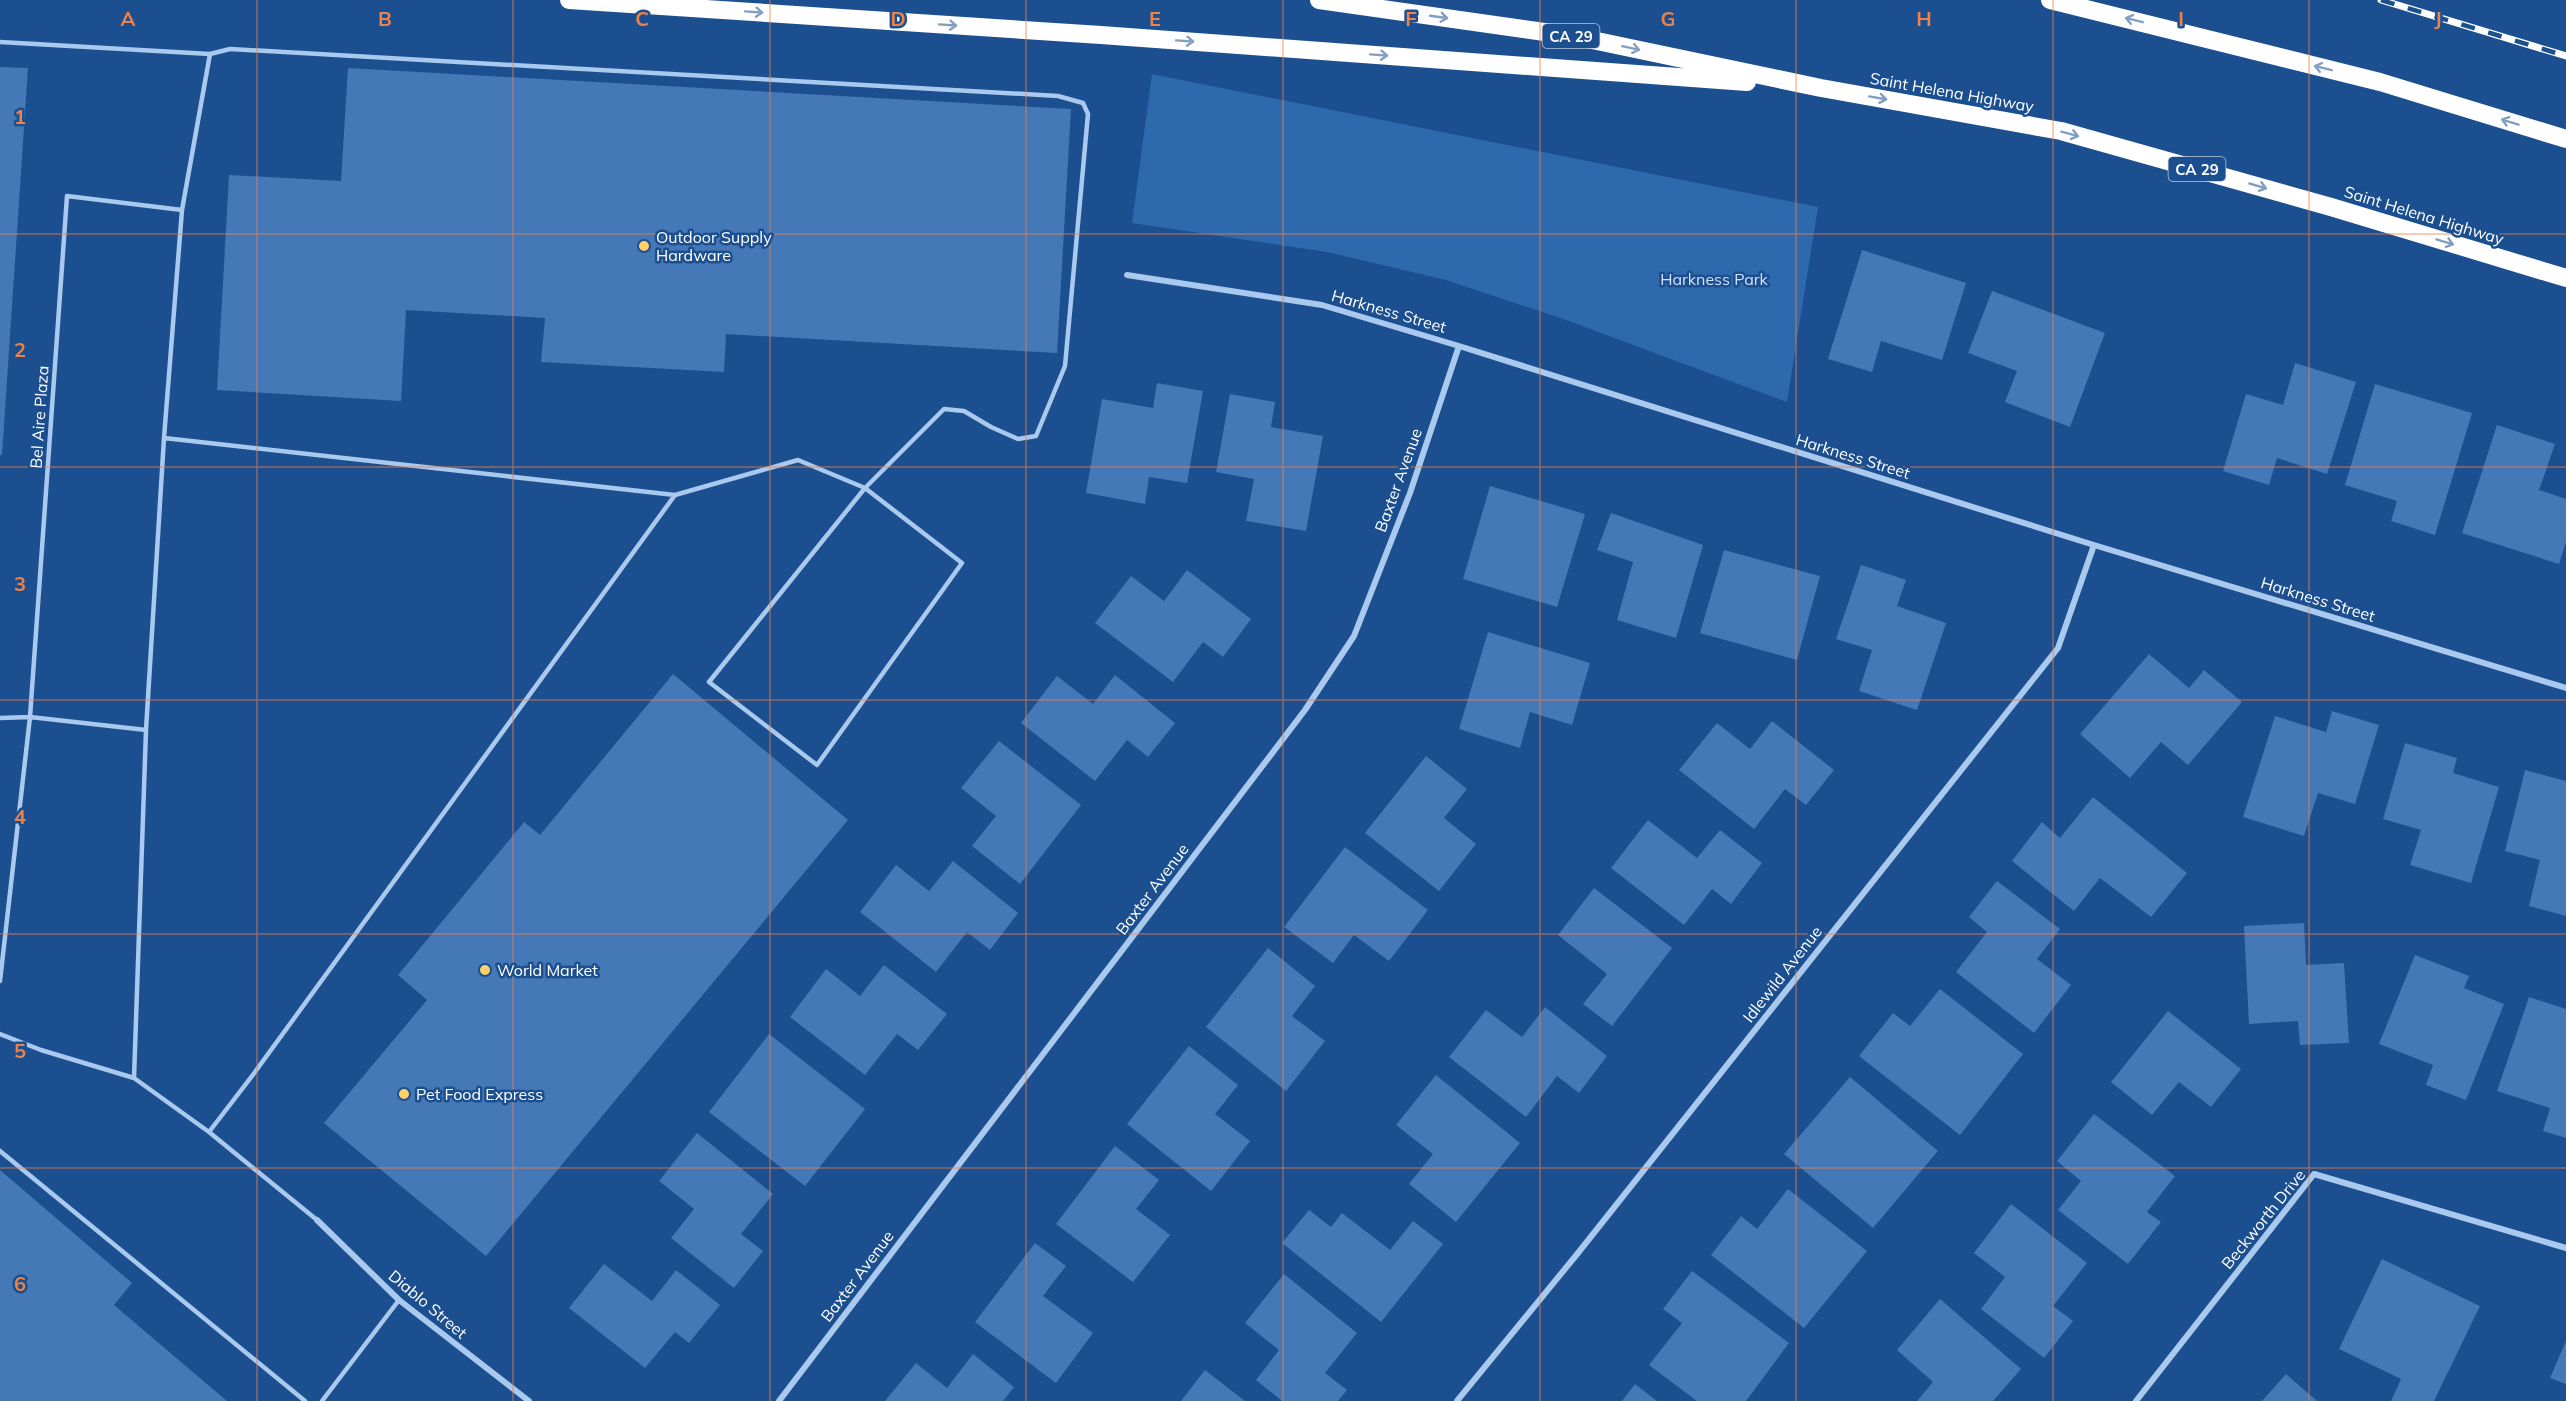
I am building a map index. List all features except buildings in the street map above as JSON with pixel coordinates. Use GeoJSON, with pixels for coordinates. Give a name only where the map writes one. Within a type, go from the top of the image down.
{"type":"FeatureCollection","features":[{"type":"Feature","properties":{"kind":"highway"},"geometry":{"type":"LineString","coordinates":[[569,0],[1125,36],[1821,88]]}},
{"type":"Feature","properties":{"kind":"highway","name":"Saint Helena Highway"},"geometry":{"type":"LineString","coordinates":[[1319,0],[1574,36],[1821,88],[2061,131],[2331,207],[2566,278]]}},
{"type":"Feature","properties":{"kind":"highway"},"geometry":{"type":"LineString","coordinates":[[2050,0],[2379,82],[2566,139]]}},
{"type":"Feature","properties":{"kind":"highway"},"geometry":{"type":"LineString","coordinates":[[2066,0],[2095,10]]}},
{"type":"Feature","properties":{"kind":"street","name":"Harkness Street"},"geometry":{"type":"LineString","coordinates":[[1127,275],[1322,305],[2094,545],[2566,688]]}},
{"type":"Feature","properties":{"kind":"street","name":"Baxter Avenue"},"geometry":{"type":"LineString","coordinates":[[779,1401],[1298,719],[1354,636],[1410,493],[1459,346]]}},
{"type":"Feature","properties":{"kind":"street","name":"Idlewild Avenue"},"geometry":{"type":"LineString","coordinates":[[1457,1401],[1593,1234],[2058,648],[2094,545]]}},
{"type":"Feature","properties":{"kind":"street","name":"Beckworth Drive"},"geometry":{"type":"LineString","coordinates":[[2136,1401],[2314,1174],[2566,1248]]}},
{"type":"Feature","properties":{"kind":"street","name":"Diablo Street"},"geometry":{"type":"LineString","coordinates":[[317,1220],[399,1300],[529,1401]]}},
{"type":"Feature","properties":{"kind":"lane"},"geometry":{"type":"LineString","coordinates":[[0,42],[210,54],[230,49],[1035,94],[1058,96],[1083,103],[1088,114],[1065,366],[1036,436],[1018,439],[964,411],[944,408],[865,488],[709,682],[817,765],[962,563],[865,488],[798,460],[675,495],[164,438]]}},
{"type":"Feature","properties":{"kind":"lane"},"geometry":{"type":"LineString","coordinates":[[134,1078],[147,730],[164,438],[182,210],[210,54]]}},
{"type":"Feature","properties":{"kind":"lane","name":"Bel Aire Plaza"},"geometry":{"type":"LineString","coordinates":[[0,981],[30,717],[68,196],[182,210]]}},
{"type":"Feature","properties":{"kind":"lane"},"geometry":{"type":"LineString","coordinates":[[209,1132],[283,1034],[675,495]]}},
{"type":"Feature","properties":{"kind":"lane"},"geometry":{"type":"LineString","coordinates":[[0,718],[30,717],[147,730]]}},
{"type":"Feature","properties":{"kind":"lane"},"geometry":{"type":"LineString","coordinates":[[0,1034],[41,1050],[134,1078],[209,1132],[317,1220]]}},
{"type":"Feature","properties":{"kind":"lane"},"geometry":{"type":"LineString","coordinates":[[0,1151],[305,1401]]}},
{"type":"Feature","properties":{"kind":"lane"},"geometry":{"type":"LineString","coordinates":[[322,1401],[399,1300]]}},
{"type":"Feature","properties":{"kind":"green space","name":"Harkness Park"},"geometry":{"type":"Polygon","coordinates":[[[1152,74],[1818,207],[1787,402],[1566,320],[1446,280],[1327,252],[1132,223],[1152,74]]]}},
{"type":"Feature","properties":{"kind":"railway"},"geometry":{"type":"LineString","coordinates":[[2381,0],[2566,56]]}},
{"type":"Feature","properties":{"kind":"place","name":"Outdoor Supply Hardware"},"geometry":{"type":"Point","coordinates":[644,246]}},
{"type":"Feature","properties":{"kind":"place","name":"World Market"},"geometry":{"type":"Point","coordinates":[485,970]}},
{"type":"Feature","properties":{"kind":"place","name":"Pet Food Express"},"geometry":{"type":"Point","coordinates":[404,1094]}}]}
